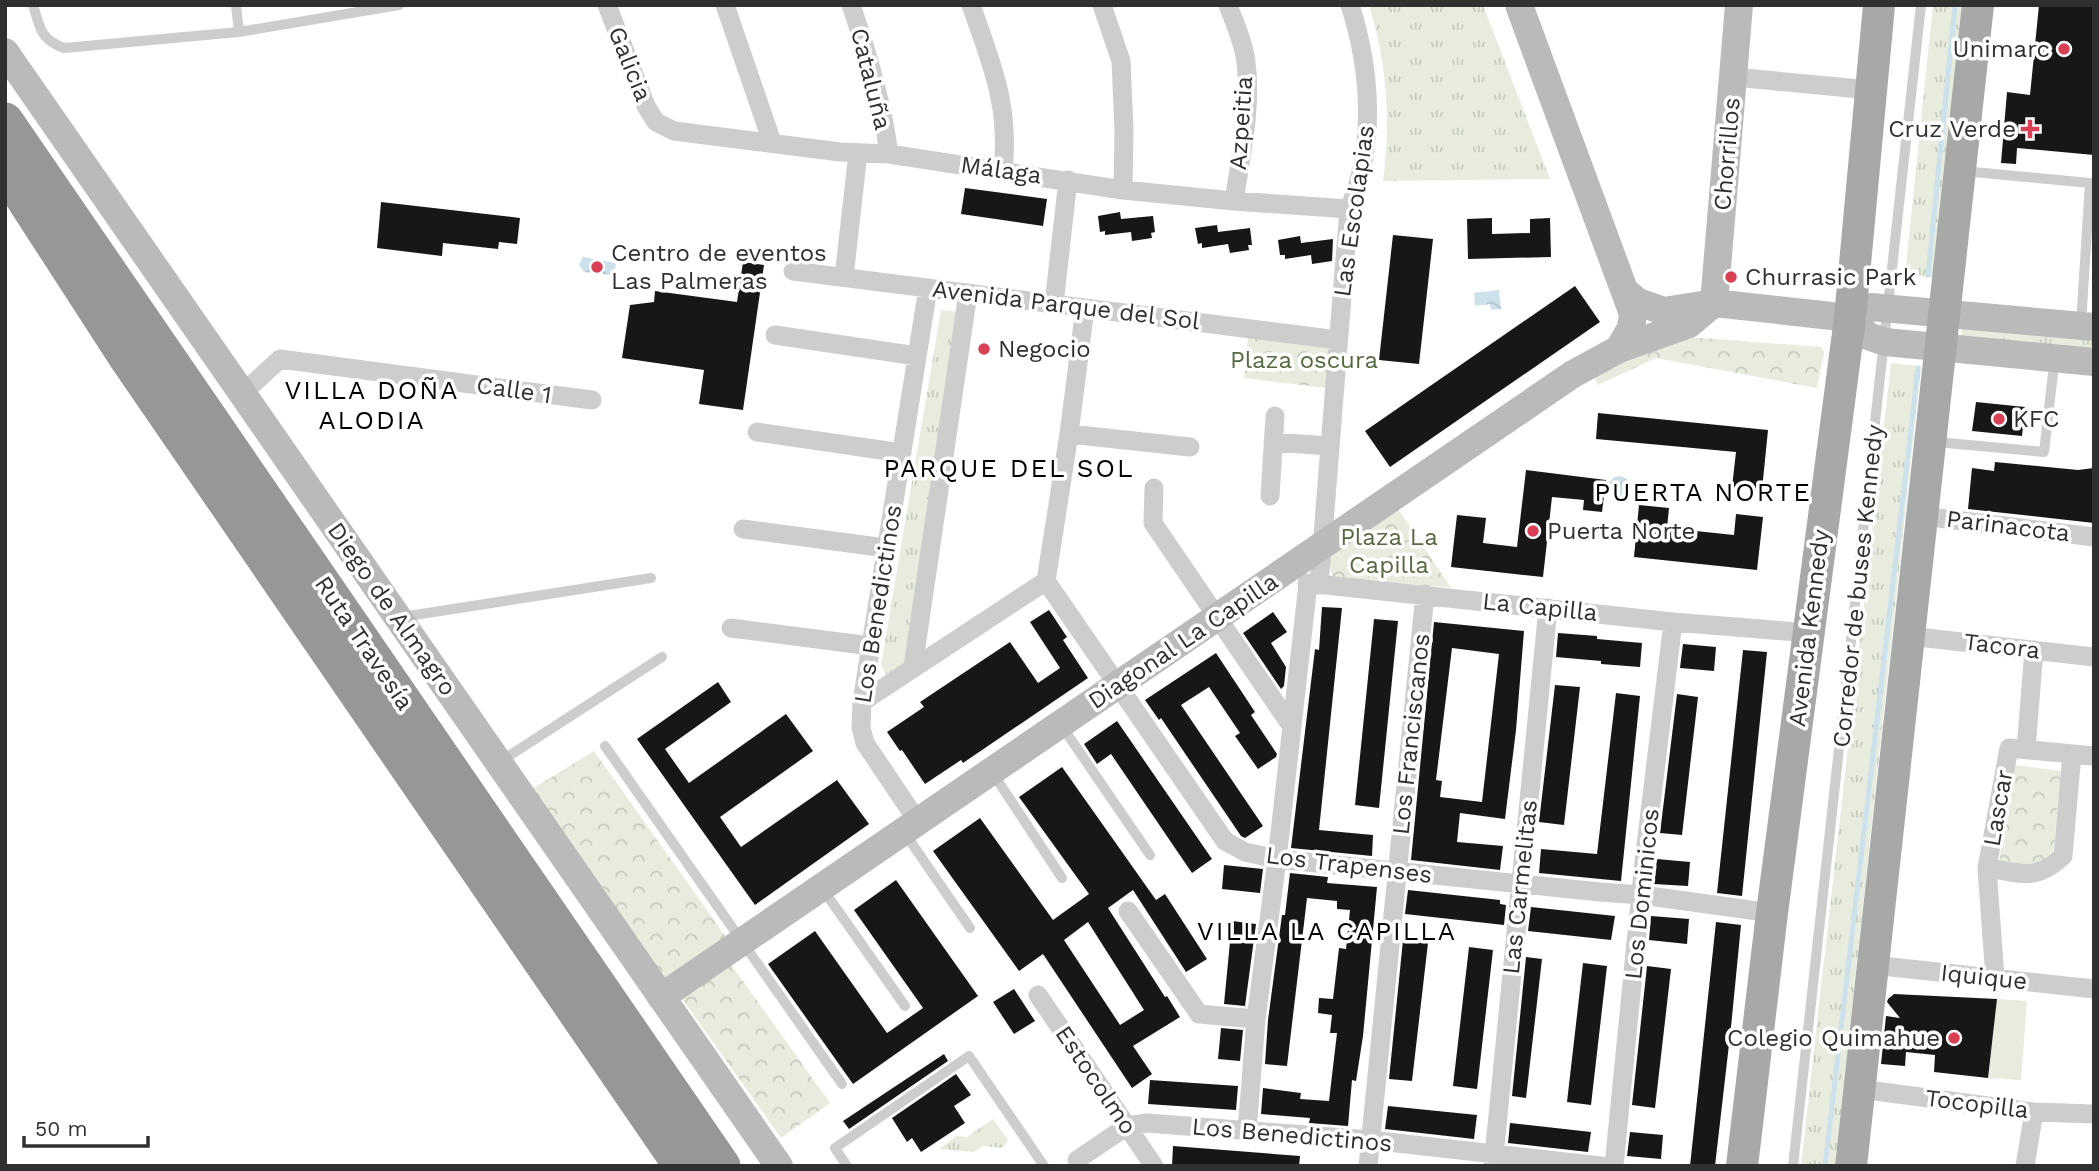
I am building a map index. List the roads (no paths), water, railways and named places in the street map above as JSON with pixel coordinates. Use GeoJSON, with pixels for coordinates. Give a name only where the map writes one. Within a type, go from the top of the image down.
{"type":"FeatureCollection","features":[{"type":"Feature","properties":{"kind":"highway","name":"Ruta Travesía"},"geometry":{"type":"LineString","coordinates":[[5,121],[723,1166]]}},
{"type":"Feature","properties":{"kind":"highway","name":"Ruta Travesía"},"geometry":{"type":"LineString","coordinates":[[5,169],[125,356],[682,1166]]}},
{"type":"Feature","properties":{"kind":"main road","name":"Avenida Kennedy"},"geometry":{"type":"LineString","coordinates":[[1742,1166],[1772,913],[1850,318],[1879,5]]}},
{"type":"Feature","properties":{"kind":"main road"},"geometry":{"type":"LineString","coordinates":[[1851,1166],[1978,5]]}},
{"type":"Feature","properties":{"kind":"street","name":"Galicia"},"geometry":{"type":"LineString","coordinates":[[607,5],[646,106],[656,122]]}},
{"type":"Feature","properties":{"kind":"street"},"geometry":{"type":"LineString","coordinates":[[725,5],[772,142]]}},
{"type":"Feature","properties":{"kind":"street","name":"Cataluña"},"geometry":{"type":"LineString","coordinates":[[851,5],[873,71],[885,122],[889,154]]}},
{"type":"Feature","properties":{"kind":"street"},"geometry":{"type":"LineString","coordinates":[[971,5],[1000,90],[1005,128],[1003,171]]}},
{"type":"Feature","properties":{"kind":"street"},"geometry":{"type":"LineString","coordinates":[[1102,5],[1121,61],[1123,190]]}},
{"type":"Feature","properties":{"kind":"street","name":"Azpeitia"},"geometry":{"type":"LineString","coordinates":[[1228,5],[1245,55],[1248,90],[1246,124],[1234,201]]}},
{"type":"Feature","properties":{"kind":"street","name":"Las Escolapias"},"geometry":{"type":"LineString","coordinates":[[1247,1131],[1256,1018],[1292,727],[1321,546],[1349,209],[1356,191],[1367,133],[1362,52],[1350,5]]}},
{"type":"Feature","properties":{"kind":"street"},"geometry":{"type":"LineString","coordinates":[[1519,5],[1648,320],[1642,331],[1619,349]]}},
{"type":"Feature","properties":{"kind":"street","name":"Chorrillos"},"geometry":{"type":"LineString","coordinates":[[1714,303],[1739,5]]}},
{"type":"Feature","properties":{"kind":"street","name":"Diego de Almagro"},"geometry":{"type":"LineString","coordinates":[[5,52],[779,1166]]}},
{"type":"Feature","properties":{"kind":"street"},"geometry":{"type":"LineString","coordinates":[[1734,77],[1871,90]]}},
{"type":"Feature","properties":{"kind":"street","name":"Málaga"},"geometry":{"type":"LineString","coordinates":[[656,122],[674,131],[858,153],[889,154],[1123,190],[1349,209]]}},
{"type":"Feature","properties":{"kind":"street"},"geometry":{"type":"LineString","coordinates":[[844,277],[858,153]]}},
{"type":"Feature","properties":{"kind":"street"},"geometry":{"type":"LineString","coordinates":[[1054,304],[1068,180]]}},
{"type":"Feature","properties":{"kind":"street","name":"Avenida Parque del Sol"},"geometry":{"type":"LineString","coordinates":[[793,271],[1338,340]]}},
{"type":"Feature","properties":{"kind":"street","name":"Los Benedictinos"},"geometry":{"type":"LineString","coordinates":[[911,827],[865,743],[861,728],[862,702],[928,288]]}},
{"type":"Feature","properties":{"kind":"street"},"geometry":{"type":"LineString","coordinates":[[913,667],[968,293]]}},
{"type":"Feature","properties":{"kind":"street"},"geometry":{"type":"LineString","coordinates":[[1638,300],[1664,311],[1714,303],[1850,318],[1871,307],[2087,327]]}},
{"type":"Feature","properties":{"kind":"street","name":"Diagonal La Capilla"},"geometry":{"type":"LineString","coordinates":[[661,997],[1573,374],[1619,349],[1689,324],[1714,303]]}},
{"type":"Feature","properties":{"kind":"street"},"geometry":{"type":"LineString","coordinates":[[862,702],[1046,581],[1069,433],[1084,308]]}},
{"type":"Feature","properties":{"kind":"street"},"geometry":{"type":"LineString","coordinates":[[1850,318],[1868,337],[1885,342],[2094,362]]}},
{"type":"Feature","properties":{"kind":"street"},"geometry":{"type":"LineString","coordinates":[[775,335],[917,356]]}},
{"type":"Feature","properties":{"kind":"street","name":"Calle 1"},"geometry":{"type":"LineString","coordinates":[[242,394],[279,359],[592,400]]}},
{"type":"Feature","properties":{"kind":"street"},"geometry":{"type":"LineString","coordinates":[[1270,496],[1275,416]]}},
{"type":"Feature","properties":{"kind":"street"},"geometry":{"type":"LineString","coordinates":[[757,432],[902,453]]}},
{"type":"Feature","properties":{"kind":"street"},"geometry":{"type":"LineString","coordinates":[[1069,433],[1190,447]]}},
{"type":"Feature","properties":{"kind":"street"},"geometry":{"type":"LineString","coordinates":[[1273,442],[1329,446]]}},
{"type":"Feature","properties":{"kind":"street"},"geometry":{"type":"LineString","coordinates":[[1154,488],[1153,523],[1292,727]]}},
{"type":"Feature","properties":{"kind":"street","name":"Parinacota"},"geometry":{"type":"LineString","coordinates":[[1922,516],[2094,537]]}},
{"type":"Feature","properties":{"kind":"street"},"geometry":{"type":"LineString","coordinates":[[743,529],[886,548]]}},
{"type":"Feature","properties":{"kind":"street","name":"La Capilla"},"geometry":{"type":"LineString","coordinates":[[1271,580],[1673,622],[1809,633]]}},
{"type":"Feature","properties":{"kind":"street","name":"Los Trapenses"},"geometry":{"type":"LineString","coordinates":[[1046,581],[1225,841],[1245,852],[1277,859],[1642,895],[1772,913]]}},
{"type":"Feature","properties":{"kind":"street","name":"Los Franciscanos"},"geometry":{"type":"LineString","coordinates":[[1368,1166],[1424,594]]}},
{"type":"Feature","properties":{"kind":"street","name":"Las Carmelitas"},"geometry":{"type":"LineString","coordinates":[[1493,1160],[1548,608]]}},
{"type":"Feature","properties":{"kind":"street","name":"Los Dominicos"},"geometry":{"type":"LineString","coordinates":[[1614,1166],[1644,862],[1673,622]]}},
{"type":"Feature","properties":{"kind":"street"},"geometry":{"type":"LineString","coordinates":[[731,628],[871,646]]}},
{"type":"Feature","properties":{"kind":"street","name":"Tacora"},"geometry":{"type":"LineString","coordinates":[[1909,636],[2094,657]]}},
{"type":"Feature","properties":{"kind":"street","name":"Lascar"},"geometry":{"type":"LineString","coordinates":[[1995,978],[1987,868],[2017,749],[2034,650]]}},
{"type":"Feature","properties":{"kind":"street"},"geometry":{"type":"LineString","coordinates":[[2017,749],[2094,756]]}},
{"type":"Feature","properties":{"kind":"street","name":"Lascar"},"geometry":{"type":"LineString","coordinates":[[1987,868],[2029,875],[2049,869],[2063,856],[2072,754]]}},
{"type":"Feature","properties":{"kind":"street"},"geometry":{"type":"LineString","coordinates":[[1128,911],[1199,1014],[1256,1018]]}},
{"type":"Feature","properties":{"kind":"street","name":"Iquique"},"geometry":{"type":"LineString","coordinates":[[1873,965],[2094,989]]}},
{"type":"Feature","properties":{"kind":"street","name":"Estocolmo"},"geometry":{"type":"LineString","coordinates":[[1038,995],[1154,1166]]}},
{"type":"Feature","properties":{"kind":"street","name":"Tocopilla"},"geometry":{"type":"LineString","coordinates":[[1860,1089],[2034,1112],[2094,1114]]}},
{"type":"Feature","properties":{"kind":"street"},"geometry":{"type":"LineString","coordinates":[[2025,1166],[2034,1112]]}},
{"type":"Feature","properties":{"kind":"street","name":"Los Benedictinos"},"geometry":{"type":"LineString","coordinates":[[1127,1126],[1147,1123],[1370,1140],[1493,1160],[1601,1166]]}},
{"type":"Feature","properties":{"kind":"street"},"geometry":{"type":"LineString","coordinates":[[1077,1160],[1127,1126]]}},
{"type":"Feature","properties":{"kind":"lane"},"geometry":{"type":"LineString","coordinates":[[33,5],[42,34],[50,43],[64,48],[239,32],[398,5]]}},
{"type":"Feature","properties":{"kind":"lane"},"geometry":{"type":"LineString","coordinates":[[236,5],[239,32]]}},
{"type":"Feature","properties":{"kind":"lane","name":"Corredor de buses Kennedy"},"geometry":{"type":"LineString","coordinates":[[1793,1166],[1921,5]]}},
{"type":"Feature","properties":{"kind":"lane"},"geometry":{"type":"LineString","coordinates":[[1959,171],[2090,183],[2087,327]]}},
{"type":"Feature","properties":{"kind":"lane"},"geometry":{"type":"LineString","coordinates":[[1947,443],[2044,452],[2053,373]]}},
{"type":"Feature","properties":{"kind":"lane"},"geometry":{"type":"LineString","coordinates":[[398,618],[651,578]]}},
{"type":"Feature","properties":{"kind":"lane"},"geometry":{"type":"LineString","coordinates":[[498,762],[662,657]]}},
{"type":"Feature","properties":{"kind":"lane"},"geometry":{"type":"LineString","coordinates":[[1061,724],[1150,855]]}},
{"type":"Feature","properties":{"kind":"lane"},"geometry":{"type":"LineString","coordinates":[[605,746],[842,1084]]}},
{"type":"Feature","properties":{"kind":"lane"},"geometry":{"type":"LineString","coordinates":[[992,772],[1062,878]]}},
{"type":"Feature","properties":{"kind":"lane"},"geometry":{"type":"LineString","coordinates":[[911,827],[970,928]]}},
{"type":"Feature","properties":{"kind":"lane"},"geometry":{"type":"LineString","coordinates":[[822,887],[905,1006]]}},
{"type":"Feature","properties":{"kind":"lane"},"geometry":{"type":"LineString","coordinates":[[848,1166],[835,1148],[969,1056],[1044,1166]]}},
{"type":"Feature","properties":{"kind":"water","name":"Centro de eventos Las Palmeras"},"geometry":{"type":"Polygon","coordinates":[[[583,257],[616,263],[614,275],[584,272],[579,265],[583,257]]]}},
{"type":"Feature","properties":{"kind":"water"},"geometry":{"type":"Polygon","coordinates":[[[1499,290],[1501,309],[1491,310],[1490,304],[1475,306],[1474,293],[1499,290]]]}},
{"type":"Feature","properties":{"kind":"water"},"geometry":{"type":"Polygon","coordinates":[[[1619,476],[1626,479],[1629,486],[1626,493],[1619,496],[1612,493],[1609,486],[1612,479],[1619,476]]]}},
{"type":"Feature","properties":{"kind":"waterway"},"geometry":{"type":"LineString","coordinates":[[1928,275],[1955,5]]}},
{"type":"Feature","properties":{"kind":"waterway"},"geometry":{"type":"LineString","coordinates":[[1825,1166],[1918,368]]}},
{"type":"Feature","properties":{"kind":"place","name":"Unimarc"},"geometry":{"type":"Point","coordinates":[2064,49]}},
{"type":"Feature","properties":{"kind":"place","name":"Cruz Verde"},"geometry":{"type":"Point","coordinates":[2030,129]}},
{"type":"Feature","properties":{"kind":"place","name":"Centro de eventos Las Palmeras"},"geometry":{"type":"Point","coordinates":[597,267]}},
{"type":"Feature","properties":{"kind":"place","name":"Churrasic Park"},"geometry":{"type":"Point","coordinates":[1731,277]}},
{"type":"Feature","properties":{"kind":"place","name":"Negocio"},"geometry":{"type":"Point","coordinates":[984,349]}},
{"type":"Feature","properties":{"kind":"place","name":"KFC"},"geometry":{"type":"Point","coordinates":[1999,419]}},
{"type":"Feature","properties":{"kind":"place","name":"Puerta Norte"},"geometry":{"type":"Point","coordinates":[1533,531]}},
{"type":"Feature","properties":{"kind":"place","name":"Colegio Quimahue"},"geometry":{"type":"Point","coordinates":[1954,1038]}},
{"type":"Feature","properties":{"kind":"district","name":"VILLA DOÑA ALODIA"},"geometry":{"type":"Point","coordinates":[372,405]}},
{"type":"Feature","properties":{"kind":"district","name":"PARQUE DEL SOL"},"geometry":{"type":"Point","coordinates":[1009,468]}},
{"type":"Feature","properties":{"kind":"district","name":"PUERTA NORTE"},"geometry":{"type":"Point","coordinates":[1703,492]}},
{"type":"Feature","properties":{"kind":"district","name":"VILLA LA CAPILLA"},"geometry":{"type":"Point","coordinates":[1327,931]}},
{"type":"Feature","properties":{"kind":"park label","name":"Plaza oscura"},"geometry":{"type":"Point","coordinates":[1304,360]}},
{"type":"Feature","properties":{"kind":"park label","name":"Plaza La Capilla"},"geometry":{"type":"Point","coordinates":[1389,551]}}]}
